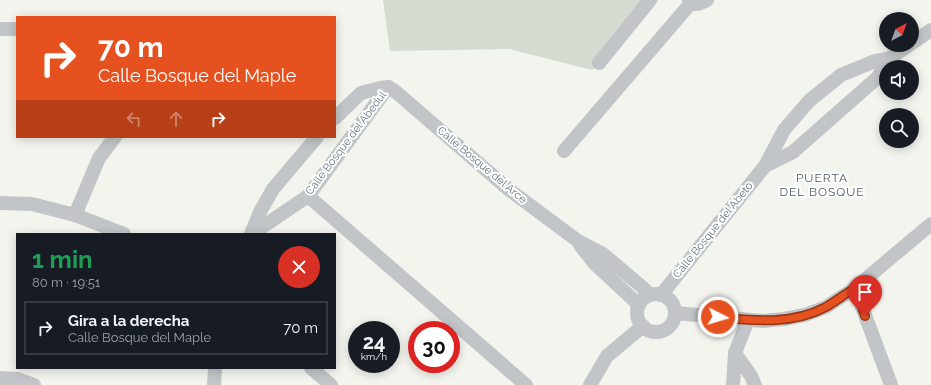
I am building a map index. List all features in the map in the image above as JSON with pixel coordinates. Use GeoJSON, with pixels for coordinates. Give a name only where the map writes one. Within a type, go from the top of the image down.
{"type":"FeatureCollection","features":[{"type":"Feature","properties":{"kind":"street"},"geometry":{"type":"LineString","coordinates":[[599,63],[650,0]]}},
{"type":"Feature","properties":{"kind":"street"},"geometry":{"type":"LineString","coordinates":[[564,151],[690,1],[695,4],[707,0]]}},
{"type":"Feature","properties":{"kind":"street"},"geometry":{"type":"LineString","coordinates":[[0,29],[16,29]]}},
{"type":"Feature","properties":{"kind":"street"},"geometry":{"type":"LineString","coordinates":[[919,38],[931,30]]}},
{"type":"Feature","properties":{"kind":"street","name":"Calle Bosque del Abeto"},"geometry":{"type":"LineString","coordinates":[[765,166],[793,152],[877,78],[890,58],[899,52]]}},
{"type":"Feature","properties":{"kind":"street","name":"Calle Bosque del Abeto"},"geometry":{"type":"LineString","coordinates":[[655,295],[765,166],[784,130],[808,101],[841,75],[875,61],[890,58]]}},
{"type":"Feature","properties":{"kind":"street","name":"Calle Bosque del Abedul"},"geometry":{"type":"LineString","coordinates":[[336,117],[361,93],[388,87]]}},
{"type":"Feature","properties":{"kind":"street","name":"Calle Bosque del Abedul"},"geometry":{"type":"LineString","coordinates":[[253,233],[308,196],[388,87]]}},
{"type":"Feature","properties":{"kind":"street","name":"Calle Bosque del Arce"},"geometry":{"type":"LineString","coordinates":[[388,87],[396,92],[507,188],[578,241],[603,254],[642,287],[655,295]]}},
{"type":"Feature","properties":{"kind":"street"},"geometry":{"type":"LineString","coordinates":[[75,215],[100,158],[114,138]]}},
{"type":"Feature","properties":{"kind":"street","name":"Calle Bosque del Abedul"},"geometry":{"type":"LineString","coordinates":[[252,233],[260,212],[273,189],[316,138]]}},
{"type":"Feature","properties":{"kind":"street"},"geometry":{"type":"LineString","coordinates":[[308,196],[526,385]]}},
{"type":"Feature","properties":{"kind":"street"},"geometry":{"type":"LineString","coordinates":[[0,203],[32,204],[75,215],[121,233]]}},
{"type":"Feature","properties":{"kind":"street"},"geometry":{"type":"LineString","coordinates":[[675,314],[763,321],[805,315],[826,307],[855,288],[931,224]]}},
{"type":"Feature","properties":{"kind":"street","name":"Calle Bosque del Arce"},"geometry":{"type":"LineString","coordinates":[[578,241],[595,264],[639,305]]}},
{"type":"Feature","properties":{"kind":"street"},"geometry":{"type":"LineString","coordinates":[[855,288],[891,385]]}},
{"type":"Feature","properties":{"kind":"street"},"geometry":{"type":"LineString","coordinates":[[655,295],[667,297],[674,307],[675,314],[672,322],[667,328],[659,331],[650,330],[643,326],[637,314],[639,305],[643,298],[655,295]]}},
{"type":"Feature","properties":{"kind":"street"},"geometry":{"type":"LineString","coordinates":[[733,385],[735,353],[748,320]]}},
{"type":"Feature","properties":{"kind":"street"},"geometry":{"type":"LineString","coordinates":[[590,385],[607,356],[643,326]]}},
{"type":"Feature","properties":{"kind":"street"},"geometry":{"type":"LineString","coordinates":[[735,353],[751,376],[755,385]]}},
{"type":"Feature","properties":{"kind":"street"},"geometry":{"type":"LineString","coordinates":[[214,385],[215,369]]}},
{"type":"Feature","properties":{"kind":"street"},"geometry":{"type":"LineString","coordinates":[[312,369],[331,385]]}},
{"type":"Feature","properties":{"kind":"street"},"geometry":{"type":"LineString","coordinates":[[0,378],[18,379],[34,385]]}},
{"type":"Feature","properties":{"kind":"shaded area"},"geometry":{"type":"Polygon","coordinates":[[[383,0],[659,0],[592,70],[509,49],[390,51],[383,0]]]}},
{"type":"Feature","properties":{"kind":"district","name":"PUERTA DEL BOSQUE"},"geometry":{"type":"Point","coordinates":[822,185]}},
{"type":"Feature","properties":{"kind":"route"},"geometry":{"type":"LineString","coordinates":[[718,317],[763,321],[805,315],[826,307],[855,288],[865,316]]}}]}
